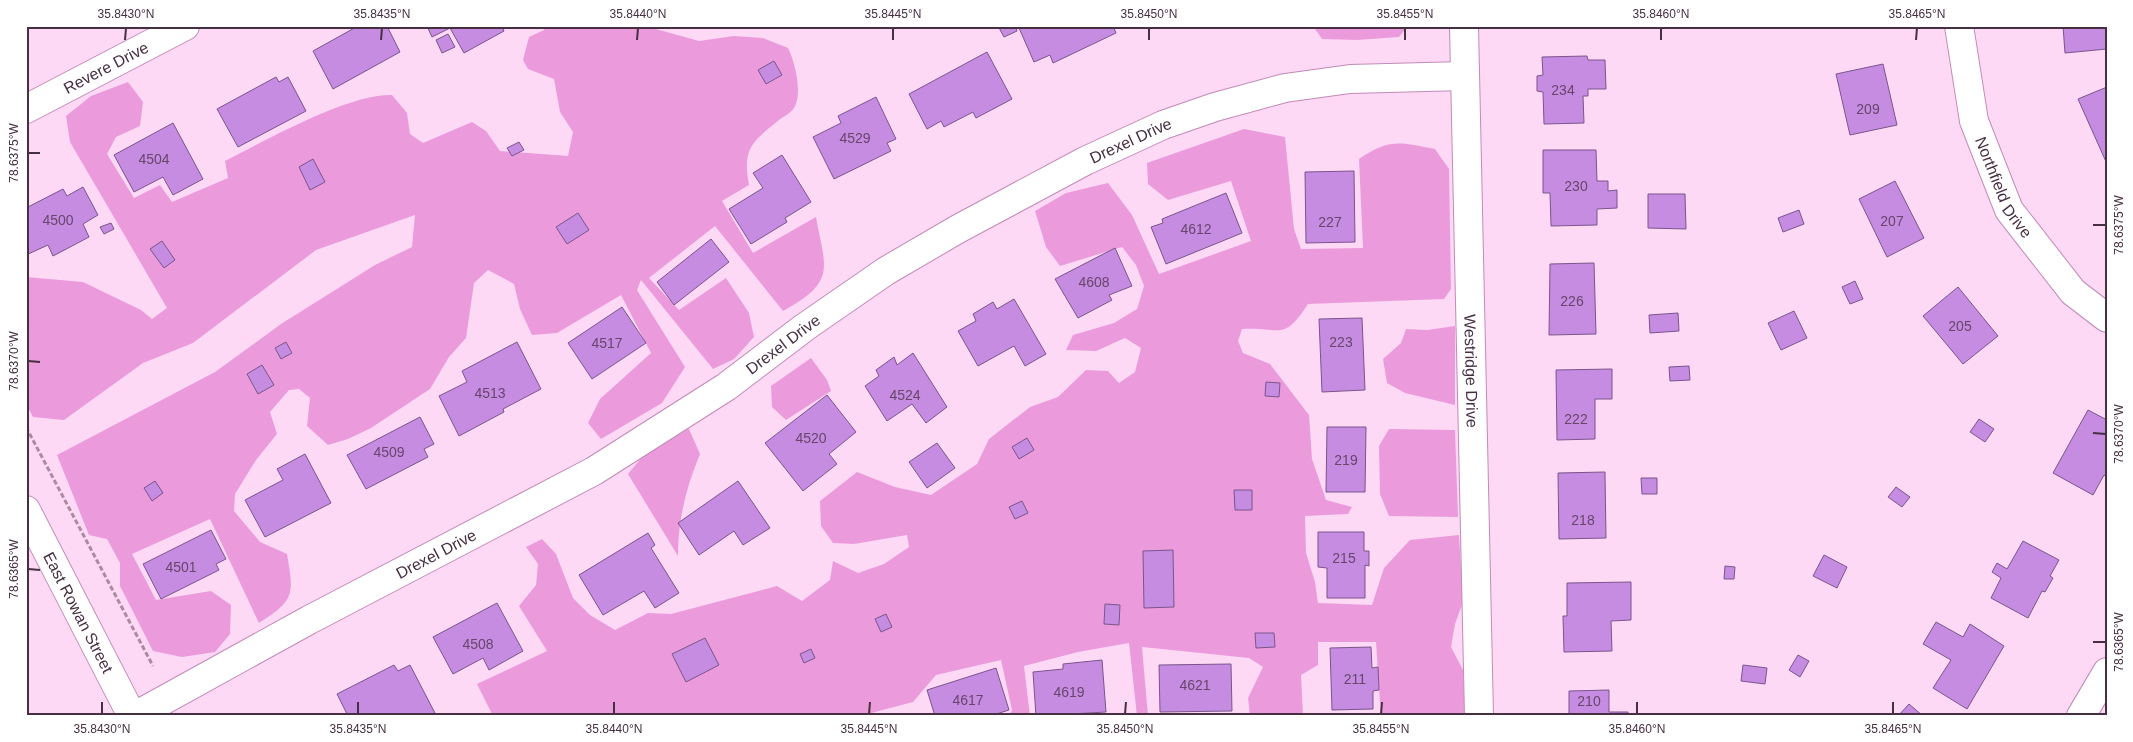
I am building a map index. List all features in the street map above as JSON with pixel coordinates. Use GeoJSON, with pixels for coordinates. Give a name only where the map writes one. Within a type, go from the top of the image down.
{"type":"FeatureCollection","features":[{"type":"Feature","properties":{"kind":"street","name":"Revere Drive"},"geometry":{"type":"LineString","coordinates":[[26,109],[185,26]]}},
{"type":"Feature","properties":{"kind":"street","name":"Westridge Drive"},"geometry":{"type":"LineString","coordinates":[[1464,26],[1479,716]]}},
{"type":"Feature","properties":{"kind":"street","name":"Northfield Drive"},"geometry":{"type":"LineString","coordinates":[[1959,26],[1974,121],[2009,210],[2073,292],[2107,318]]}},
{"type":"Feature","properties":{"kind":"street","name":"Drexel Drive"},"geometry":{"type":"LineString","coordinates":[[133,716],[309,620],[594,471],[726,387],[805,327],[886,271],[958,229],[1085,162],[1163,125],[1215,107],[1285,88],[1350,79],[1464,76]]}},
{"type":"Feature","properties":{"kind":"street","name":"East Rowan Street"},"geometry":{"type":"LineString","coordinates":[[26,510],[133,716]]}},
{"type":"Feature","properties":{"kind":"street"},"geometry":{"type":"LineString","coordinates":[[2081,716],[2107,672]]}},
{"type":"Feature","properties":{"kind":"path"},"geometry":{"type":"LineString","coordinates":[[26,427],[153,666]]}},
{"type":"Feature","properties":{"kind":"shaded area"},"geometry":{"type":"Polygon","coordinates":[[[545,26],[645,26],[699,41],[734,36],[763,38],[788,48],[797,78],[797,102],[791,112],[762,134],[751,147],[747,162],[749,185],[722,201],[753,253],[816,217],[824,263],[823,273],[819,282],[800,301],[783,311],[715,226],[649,278],[679,310],[726,278],[749,313],[754,337],[734,359],[713,369],[641,280],[637,290],[685,367],[662,403],[601,439],[588,423],[600,399],[651,353],[621,295],[557,333],[532,335],[520,309],[514,284],[488,270],[474,283],[466,338],[449,357],[430,389],[371,428],[348,439],[328,445],[307,426],[310,398],[299,389],[289,390],[270,412],[277,434],[256,460],[235,494],[234,511],[260,542],[287,554],[291,588],[286,602],[280,608],[259,623],[210,519],[132,554],[156,600],[211,591],[231,605],[230,634],[215,652],[182,657],[153,651],[120,586],[120,563],[107,539],[89,535],[57,455],[215,372],[281,324],[375,265],[412,247],[415,215],[316,250],[193,343],[143,363],[64,420],[33,417],[26,404],[26,277],[83,282],[141,310],[152,319],[167,308],[70,142],[66,116],[91,96],[128,82],[143,102],[140,126],[116,137],[107,154],[134,198],[160,185],[172,202],[228,178],[225,161],[330,110],[374,97],[392,95],[407,113],[410,134],[423,143],[472,122],[486,131],[500,151],[568,156],[573,132],[560,112],[554,79],[528,69],[523,60],[529,37],[544,30],[545,26]]]}},
{"type":"Feature","properties":{"kind":"shaded area"},"geometry":{"type":"Polygon","coordinates":[[[1313,26],[1408,26],[1399,37],[1357,40],[1322,39],[1313,26]]]}},
{"type":"Feature","properties":{"kind":"shaded area"},"geometry":{"type":"Polygon","coordinates":[[[1244,129],[1285,137],[1294,229],[1301,249],[1363,248],[1359,159],[1369,152],[1387,145],[1396,144],[1435,149],[1449,169],[1451,289],[1444,299],[1308,304],[1293,324],[1287,328],[1281,330],[1242,329],[1238,341],[1243,353],[1270,364],[1309,415],[1312,459],[1326,500],[1352,507],[1348,514],[1305,516],[1306,553],[1315,582],[1318,603],[1372,605],[1384,568],[1410,540],[1459,535],[1463,602],[1455,624],[1451,647],[1463,670],[1465,716],[1381,716],[1376,642],[1318,642],[1318,665],[1301,675],[1303,716],[1250,716],[1248,698],[1263,667],[1249,658],[1142,647],[1148,716],[1137,716],[1129,643],[1078,652],[1024,666],[1030,716],[1009,716],[1012,710],[1001,660],[936,675],[913,702],[860,716],[493,716],[477,684],[547,651],[519,606],[536,585],[538,564],[526,547],[542,539],[556,554],[573,598],[590,615],[615,630],[648,613],[671,614],[777,586],[802,601],[830,580],[833,561],[858,573],[884,564],[909,547],[907,535],[854,544],[833,543],[821,526],[820,501],[857,472],[895,487],[931,495],[977,464],[989,439],[1030,407],[1058,397],[1086,370],[1108,371],[1119,383],[1135,372],[1141,348],[1125,338],[1096,351],[1066,350],[1073,335],[1114,323],[1137,309],[1144,286],[1136,265],[1122,247],[1060,266],[1046,247],[1035,211],[1066,193],[1108,183],[1132,215],[1159,274],[1251,241],[1231,181],[1168,200],[1148,184],[1147,163],[1244,129]]]}},
{"type":"Feature","properties":{"kind":"shaded area"},"geometry":{"type":"Polygon","coordinates":[[[1455,326],[1455,405],[1405,393],[1387,383],[1383,359],[1401,343],[1406,329],[1427,330],[1455,326]]]}},
{"type":"Feature","properties":{"kind":"shaded area"},"geometry":{"type":"Polygon","coordinates":[[[811,358],[827,380],[831,391],[786,420],[772,407],[771,386],[811,358]]]}},
{"type":"Feature","properties":{"kind":"shaded area"},"geometry":{"type":"Polygon","coordinates":[[[672,426],[689,429],[700,454],[684,504],[679,529],[678,556],[628,474],[647,451],[672,426]]]}},
{"type":"Feature","properties":{"kind":"shaded area"},"geometry":{"type":"Polygon","coordinates":[[[1389,429],[1455,430],[1458,517],[1389,516],[1380,494],[1379,446],[1389,429]]]}},
{"type":"Feature","properties":{"kind":"building"},"geometry":{"type":"Polygon","coordinates":[[[358,26],[387,26],[400,52],[333,89],[313,51],[358,26]]]}},
{"type":"Feature","properties":{"kind":"building"},"geometry":{"type":"Polygon","coordinates":[[[427,26],[502,26],[504,31],[464,53],[450,28],[432,37],[427,26]]]}},
{"type":"Feature","properties":{"kind":"building"},"geometry":{"type":"Polygon","coordinates":[[[998,26],[1015,26],[1017,31],[1004,37],[998,26]]]}},
{"type":"Feature","properties":{"kind":"building"},"geometry":{"type":"Polygon","coordinates":[[[1023,26],[1113,26],[1116,33],[1053,63],[1050,55],[1034,62],[1019,28],[1023,26]]]}},
{"type":"Feature","properties":{"kind":"building"},"geometry":{"type":"Polygon","coordinates":[[[2063,26],[2107,26],[2107,49],[2065,53],[2063,26]]]}},
{"type":"Feature","properties":{"kind":"building"},"geometry":{"type":"Polygon","coordinates":[[[448,34],[455,47],[442,53],[436,40],[448,34]]]}},
{"type":"Feature","properties":{"kind":"building"},"geometry":{"type":"Polygon","coordinates":[[[987,52],[1012,99],[976,118],[973,112],[944,127],[941,121],[927,129],[909,94],[987,52]]]}},
{"type":"Feature","properties":{"kind":"building"},"geometry":{"type":"Polygon","coordinates":[[[1587,56],[1588,60],[1605,60],[1606,89],[1588,89],[1588,96],[1583,96],[1584,123],[1544,124],[1543,92],[1537,91],[1537,76],[1543,75],[1542,57],[1587,56]]]}},
{"type":"Feature","properties":{"kind":"building"},"geometry":{"type":"Polygon","coordinates":[[[774,61],[782,75],[766,84],[758,70],[774,61]]]}},
{"type":"Feature","properties":{"kind":"building"},"geometry":{"type":"Polygon","coordinates":[[[1883,64],[1897,125],[1850,135],[1836,74],[1883,64]]]}},
{"type":"Feature","properties":{"kind":"building"},"geometry":{"type":"Polygon","coordinates":[[[276,77],[279,82],[288,77],[306,111],[238,147],[217,109],[276,77]]]}},
{"type":"Feature","properties":{"kind":"building"},"geometry":{"type":"Polygon","coordinates":[[[2107,87],[2107,164],[2078,99],[2107,87]]]}},
{"type":"Feature","properties":{"kind":"building"},"geometry":{"type":"Polygon","coordinates":[[[876,97],[896,139],[887,143],[891,151],[834,179],[813,137],[841,123],[838,116],[876,97]]]}},
{"type":"Feature","properties":{"kind":"building"},"geometry":{"type":"Polygon","coordinates":[[[173,123],[203,179],[173,195],[163,177],[134,192],[114,155],[173,123]]]}},
{"type":"Feature","properties":{"kind":"building"},"geometry":{"type":"Polygon","coordinates":[[[519,142],[524,150],[512,156],[507,148],[519,142]]]}},
{"type":"Feature","properties":{"kind":"building"},"geometry":{"type":"Polygon","coordinates":[[[1543,150],[1596,150],[1597,181],[1608,181],[1608,191],[1617,190],[1617,208],[1597,209],[1597,225],[1551,226],[1550,193],[1543,193],[1543,150]]]}},
{"type":"Feature","properties":{"kind":"building"},"geometry":{"type":"Polygon","coordinates":[[[782,155],[811,202],[785,218],[787,222],[751,244],[729,209],[763,188],[753,173],[782,155]]]}},
{"type":"Feature","properties":{"kind":"building"},"geometry":{"type":"Polygon","coordinates":[[[313,159],[325,182],[310,190],[299,167],[313,159]]]}},
{"type":"Feature","properties":{"kind":"building"},"geometry":{"type":"Polygon","coordinates":[[[1354,171],[1355,242],[1306,243],[1305,172],[1354,171]]]}},
{"type":"Feature","properties":{"kind":"building"},"geometry":{"type":"Polygon","coordinates":[[[1895,181],[1924,238],[1887,257],[1859,199],[1895,181]]]}},
{"type":"Feature","properties":{"kind":"building"},"geometry":{"type":"Polygon","coordinates":[[[83,187],[98,215],[83,224],[89,237],[53,256],[48,245],[26,255],[26,208],[63,189],[67,196],[83,187]]]}},
{"type":"Feature","properties":{"kind":"building"},"geometry":{"type":"Polygon","coordinates":[[[1226,193],[1242,233],[1166,264],[1151,227],[1163,223],[1162,219],[1226,193]]]}},
{"type":"Feature","properties":{"kind":"building"},"geometry":{"type":"Polygon","coordinates":[[[1648,194],[1685,194],[1686,229],[1648,228],[1648,194]]]}},
{"type":"Feature","properties":{"kind":"building"},"geometry":{"type":"Polygon","coordinates":[[[1799,210],[1804,224],[1783,232],[1778,218],[1799,210]]]}},
{"type":"Feature","properties":{"kind":"building"},"geometry":{"type":"Polygon","coordinates":[[[578,213],[589,230],[567,244],[556,227],[578,213]]]}},
{"type":"Feature","properties":{"kind":"building"},"geometry":{"type":"Polygon","coordinates":[[[111,223],[114,229],[104,234],[100,227],[111,223]]]}},
{"type":"Feature","properties":{"kind":"building"},"geometry":{"type":"Polygon","coordinates":[[[711,239],[729,262],[674,305],[657,282],[711,239]]]}},
{"type":"Feature","properties":{"kind":"building"},"geometry":{"type":"Polygon","coordinates":[[[162,241],[175,260],[164,268],[150,249],[162,241]]]}},
{"type":"Feature","properties":{"kind":"building"},"geometry":{"type":"Polygon","coordinates":[[[1115,248],[1132,286],[1109,295],[1112,300],[1078,318],[1055,279],[1115,248]]]}},
{"type":"Feature","properties":{"kind":"building"},"geometry":{"type":"Polygon","coordinates":[[[1594,263],[1596,334],[1549,335],[1550,264],[1594,263]]]}},
{"type":"Feature","properties":{"kind":"building"},"geometry":{"type":"Polygon","coordinates":[[[1855,281],[1863,299],[1850,304],[1842,287],[1855,281]]]}},
{"type":"Feature","properties":{"kind":"building"},"geometry":{"type":"Polygon","coordinates":[[[1958,287],[1998,336],[1963,364],[1923,316],[1958,287]]]}},
{"type":"Feature","properties":{"kind":"building"},"geometry":{"type":"Polygon","coordinates":[[[1014,299],[1046,354],[1025,366],[1014,346],[978,366],[958,331],[976,321],[973,314],[993,302],[997,309],[1014,299]]]}},
{"type":"Feature","properties":{"kind":"building"},"geometry":{"type":"Polygon","coordinates":[[[622,307],[646,343],[592,379],[568,343],[622,307]]]}},
{"type":"Feature","properties":{"kind":"building"},"geometry":{"type":"Polygon","coordinates":[[[1794,311],[1807,338],[1781,350],[1768,323],[1794,311]]]}},
{"type":"Feature","properties":{"kind":"building"},"geometry":{"type":"Polygon","coordinates":[[[1678,313],[1679,331],[1650,333],[1649,315],[1678,313]]]}},
{"type":"Feature","properties":{"kind":"building"},"geometry":{"type":"Polygon","coordinates":[[[1362,318],[1365,390],[1322,392],[1319,319],[1362,318]]]}},
{"type":"Feature","properties":{"kind":"building"},"geometry":{"type":"Polygon","coordinates":[[[286,342],[292,353],[281,359],[275,348],[286,342]]]}},
{"type":"Feature","properties":{"kind":"building"},"geometry":{"type":"Polygon","coordinates":[[[517,342],[541,389],[503,409],[504,412],[459,436],[439,396],[467,382],[462,371],[517,342]]]}},
{"type":"Feature","properties":{"kind":"building"},"geometry":{"type":"Polygon","coordinates":[[[913,353],[947,407],[926,423],[912,404],[887,421],[865,386],[879,376],[876,370],[894,357],[897,365],[913,353]]]}},
{"type":"Feature","properties":{"kind":"building"},"geometry":{"type":"Polygon","coordinates":[[[262,365],[274,385],[258,394],[247,374],[262,365]]]}},
{"type":"Feature","properties":{"kind":"building"},"geometry":{"type":"Polygon","coordinates":[[[1689,366],[1690,380],[1670,381],[1669,367],[1689,366]]]}},
{"type":"Feature","properties":{"kind":"building"},"geometry":{"type":"Polygon","coordinates":[[[1612,369],[1612,399],[1595,399],[1595,439],[1557,440],[1556,370],[1612,369]]]}},
{"type":"Feature","properties":{"kind":"building"},"geometry":{"type":"Polygon","coordinates":[[[1266,382],[1280,383],[1279,397],[1265,396],[1266,382]]]}},
{"type":"Feature","properties":{"kind":"building"},"geometry":{"type":"Polygon","coordinates":[[[827,395],[856,432],[829,454],[837,464],[803,491],[765,443],[827,395]]]}},
{"type":"Feature","properties":{"kind":"building"},"geometry":{"type":"Polygon","coordinates":[[[2088,410],[2107,420],[2107,477],[2104,475],[2093,495],[2053,473],[2088,410]]]}},
{"type":"Feature","properties":{"kind":"building"},"geometry":{"type":"Polygon","coordinates":[[[420,417],[434,444],[424,449],[428,457],[366,489],[347,455],[420,417]]]}},
{"type":"Feature","properties":{"kind":"building"},"geometry":{"type":"Polygon","coordinates":[[[1979,419],[1994,429],[1985,442],[1970,432],[1979,419]]]}},
{"type":"Feature","properties":{"kind":"building"},"geometry":{"type":"Polygon","coordinates":[[[1327,427],[1366,427],[1365,492],[1326,492],[1327,427]]]}},
{"type":"Feature","properties":{"kind":"building"},"geometry":{"type":"Polygon","coordinates":[[[1027,438],[1034,450],[1019,459],[1012,447],[1027,438]]]}},
{"type":"Feature","properties":{"kind":"building"},"geometry":{"type":"Polygon","coordinates":[[[937,443],[955,468],[927,488],[909,462],[937,443]]]}},
{"type":"Feature","properties":{"kind":"building"},"geometry":{"type":"Polygon","coordinates":[[[305,454],[331,503],[265,537],[245,500],[283,480],[277,469],[305,454]]]}},
{"type":"Feature","properties":{"kind":"building"},"geometry":{"type":"Polygon","coordinates":[[[1605,472],[1606,538],[1559,539],[1558,473],[1605,472]]]}},
{"type":"Feature","properties":{"kind":"building"},"geometry":{"type":"Polygon","coordinates":[[[1641,478],[1657,478],[1657,494],[1642,494],[1641,478]]]}},
{"type":"Feature","properties":{"kind":"building"},"geometry":{"type":"Polygon","coordinates":[[[155,481],[163,493],[152,501],[144,488],[155,481]]]}},
{"type":"Feature","properties":{"kind":"building"},"geometry":{"type":"Polygon","coordinates":[[[738,481],[770,528],[743,545],[734,531],[699,555],[678,523],[738,481]]]}},
{"type":"Feature","properties":{"kind":"building"},"geometry":{"type":"Polygon","coordinates":[[[1896,487],[1910,497],[1902,507],[1888,497],[1896,487]]]}},
{"type":"Feature","properties":{"kind":"building"},"geometry":{"type":"Polygon","coordinates":[[[1234,490],[1252,490],[1252,510],[1235,510],[1234,490]]]}},
{"type":"Feature","properties":{"kind":"building"},"geometry":{"type":"Polygon","coordinates":[[[1022,501],[1028,513],[1015,519],[1009,507],[1022,501]]]}},
{"type":"Feature","properties":{"kind":"building"},"geometry":{"type":"Polygon","coordinates":[[[211,530],[226,559],[216,564],[219,570],[161,599],[143,564],[211,530]]]}},
{"type":"Feature","properties":{"kind":"building"},"geometry":{"type":"Polygon","coordinates":[[[1318,532],[1364,532],[1364,551],[1369,551],[1369,566],[1365,565],[1365,598],[1327,598],[1327,568],[1318,567],[1318,532]]]}},
{"type":"Feature","properties":{"kind":"building"},"geometry":{"type":"Polygon","coordinates":[[[648,533],[655,545],[651,548],[679,593],[655,608],[644,591],[603,615],[579,575],[648,533]]]}},
{"type":"Feature","properties":{"kind":"building"},"geometry":{"type":"Polygon","coordinates":[[[2023,541],[2059,560],[2050,576],[2053,578],[2045,592],[2042,591],[2028,618],[1991,598],[2001,578],[1992,572],[1997,563],[2007,569],[2023,541]]]}},
{"type":"Feature","properties":{"kind":"building"},"geometry":{"type":"Polygon","coordinates":[[[1173,550],[1174,607],[1144,608],[1143,551],[1173,550]]]}},
{"type":"Feature","properties":{"kind":"building"},"geometry":{"type":"Polygon","coordinates":[[[1824,555],[1847,567],[1837,588],[1813,576],[1824,555]]]}},
{"type":"Feature","properties":{"kind":"building"},"geometry":{"type":"Polygon","coordinates":[[[1725,566],[1735,567],[1734,579],[1724,579],[1725,566]]]}},
{"type":"Feature","properties":{"kind":"building"},"geometry":{"type":"Polygon","coordinates":[[[1631,582],[1631,620],[1611,621],[1612,651],[1564,652],[1563,616],[1567,616],[1567,583],[1631,582]]]}},
{"type":"Feature","properties":{"kind":"building"},"geometry":{"type":"Polygon","coordinates":[[[497,603],[523,651],[489,670],[483,658],[453,674],[433,637],[497,603]]]}},
{"type":"Feature","properties":{"kind":"building"},"geometry":{"type":"Polygon","coordinates":[[[1105,604],[1120,605],[1119,625],[1104,624],[1105,604]]]}},
{"type":"Feature","properties":{"kind":"building"},"geometry":{"type":"Polygon","coordinates":[[[886,614],[892,627],[881,632],[875,619],[886,614]]]}},
{"type":"Feature","properties":{"kind":"building"},"geometry":{"type":"Polygon","coordinates":[[[1936,622],[1963,637],[1970,624],[2004,646],[1967,709],[1933,688],[1951,660],[1923,644],[1936,622]]]}},
{"type":"Feature","properties":{"kind":"building"},"geometry":{"type":"Polygon","coordinates":[[[1255,633],[1274,633],[1275,647],[1256,648],[1255,633]]]}},
{"type":"Feature","properties":{"kind":"building"},"geometry":{"type":"Polygon","coordinates":[[[705,638],[719,665],[686,682],[672,654],[705,638]]]}},
{"type":"Feature","properties":{"kind":"building"},"geometry":{"type":"Polygon","coordinates":[[[1371,647],[1372,668],[1378,667],[1379,690],[1373,691],[1373,709],[1332,710],[1330,648],[1371,647]]]}},
{"type":"Feature","properties":{"kind":"building"},"geometry":{"type":"Polygon","coordinates":[[[811,649],[815,658],[804,663],[800,654],[811,649]]]}},
{"type":"Feature","properties":{"kind":"building"},"geometry":{"type":"Polygon","coordinates":[[[1798,655],[1809,661],[1800,677],[1789,670],[1798,655]]]}},
{"type":"Feature","properties":{"kind":"building"},"geometry":{"type":"Polygon","coordinates":[[[1102,660],[1106,712],[1036,716],[1033,672],[1063,669],[1063,664],[1102,660]]]}},
{"type":"Feature","properties":{"kind":"building"},"geometry":{"type":"Polygon","coordinates":[[[1231,664],[1232,711],[1160,712],[1159,665],[1231,664]]]}},
{"type":"Feature","properties":{"kind":"building"},"geometry":{"type":"Polygon","coordinates":[[[394,665],[398,671],[410,665],[436,715],[348,716],[337,694],[394,665]]]}},
{"type":"Feature","properties":{"kind":"building"},"geometry":{"type":"Polygon","coordinates":[[[1743,665],[1767,668],[1765,684],[1741,681],[1743,665]]]}},
{"type":"Feature","properties":{"kind":"building"},"geometry":{"type":"Polygon","coordinates":[[[996,668],[1009,710],[990,716],[935,716],[927,690],[996,668]]]}},
{"type":"Feature","properties":{"kind":"building"},"geometry":{"type":"Polygon","coordinates":[[[1609,690],[1609,712],[1628,712],[1628,716],[1569,716],[1569,691],[1609,690]]]}},
{"type":"Feature","properties":{"kind":"building"},"geometry":{"type":"Polygon","coordinates":[[[1909,704],[1923,716],[1898,716],[1909,704]]]}}]}
